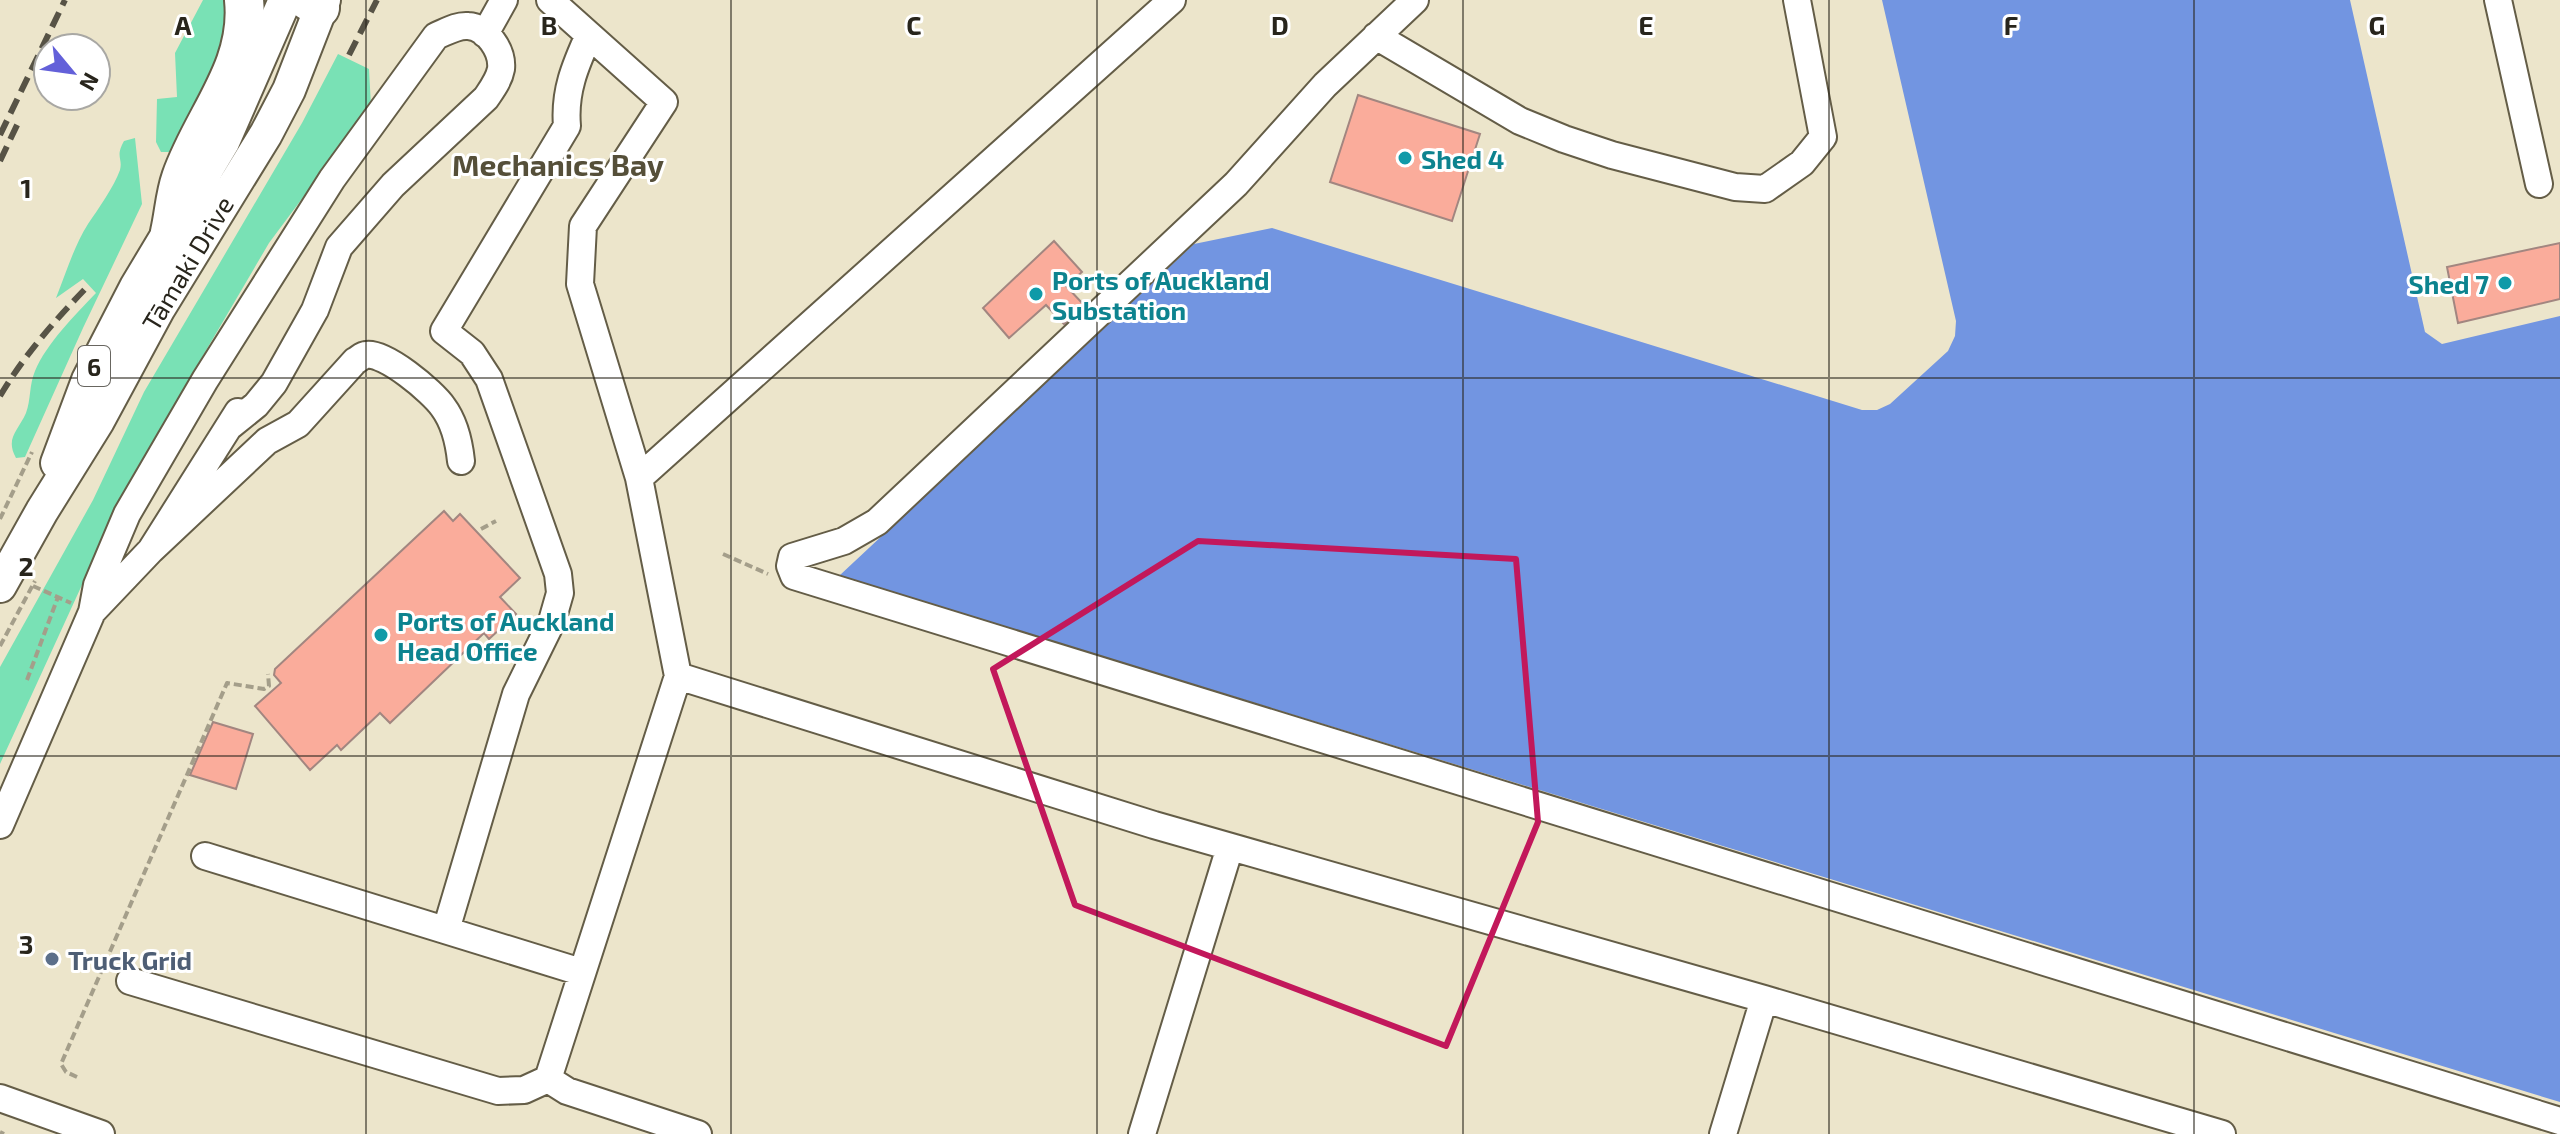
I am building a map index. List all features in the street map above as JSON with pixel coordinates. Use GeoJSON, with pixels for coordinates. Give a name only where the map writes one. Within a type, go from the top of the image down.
{"type":"FeatureCollection","features":[{"type":"Feature","properties":{"kind":"highway"},"geometry":{"type":"LineString","coordinates":[[170,232],[181,178],[217,107],[244,38],[244,0]]}},
{"type":"Feature","properties":{"kind":"main road","name":"Tāmaki Drive"},"geometry":{"type":"LineString","coordinates":[[42,511],[69,426],[109,335],[309,2]]}},
{"type":"Feature","properties":{"kind":"main road","name":"Tāmaki Drive"},"geometry":{"type":"LineString","coordinates":[[0,586],[98,421],[166,294],[266,134],[289,90],[309,2]]}},
{"type":"Feature","properties":{"kind":"street"},"geometry":{"type":"LineString","coordinates":[[485,34],[504,0]]}},
{"type":"Feature","properties":{"kind":"street"},"geometry":{"type":"LineString","coordinates":[[130,981],[498,1091],[524,1090],[548,1079],[678,676],[639,478],[580,284],[583,226],[664,102],[550,0]]}},
{"type":"Feature","properties":{"kind":"street"},"geometry":{"type":"LineString","coordinates":[[639,478],[1172,0]]}},
{"type":"Feature","properties":{"kind":"street"},"geometry":{"type":"LineString","coordinates":[[1415,0],[1325,85],[1236,184],[877,522],[844,541],[792,557],[791,572],[798,579],[2560,1121]]}},
{"type":"Feature","properties":{"kind":"street"},"geometry":{"type":"LineString","coordinates":[[1376,36],[1520,121],[1564,139],[1735,187],[1765,189],[1802,163],[1823,137],[1797,0]]}},
{"type":"Feature","properties":{"kind":"street"},"geometry":{"type":"LineString","coordinates":[[2498,0],[2539,184]]}},
{"type":"Feature","properties":{"kind":"street"},"geometry":{"type":"LineString","coordinates":[[0,825],[81,608],[97,585],[141,488],[205,380],[360,137],[436,36],[468,26],[485,34],[499,54],[501,67],[496,84],[486,98],[374,206],[339,247],[315,310],[274,383],[256,405],[230,426],[151,550]]}},
{"type":"Feature","properties":{"kind":"street"},"geometry":{"type":"LineString","coordinates":[[446,930],[516,694],[552,621],[560,593],[558,574],[489,379],[472,353],[444,331],[567,126],[565,102],[573,70],[589,35]]}},
{"type":"Feature","properties":{"kind":"street"},"geometry":{"type":"LineString","coordinates":[[81,608],[151,550],[267,441],[298,424],[355,361],[367,354],[378,356],[407,374],[443,407],[455,430],[461,461]]}},
{"type":"Feature","properties":{"kind":"street"},"geometry":{"type":"LineString","coordinates":[[81,608],[115,607],[126,611]]}},
{"type":"Feature","properties":{"kind":"street"},"geometry":{"type":"LineString","coordinates":[[678,676],[1154,825],[2222,1134]]}},
{"type":"Feature","properties":{"kind":"street"},"geometry":{"type":"LineString","coordinates":[[1142,1134],[1230,847]]}},
{"type":"Feature","properties":{"kind":"street"},"geometry":{"type":"LineString","coordinates":[[205,856],[581,972]]}},
{"type":"Feature","properties":{"kind":"street"},"geometry":{"type":"LineString","coordinates":[[1723,1134],[1764,999]]}},
{"type":"Feature","properties":{"kind":"street"},"geometry":{"type":"LineString","coordinates":[[548,1079],[567,1091],[698,1134]]}},
{"type":"Feature","properties":{"kind":"street"},"geometry":{"type":"LineString","coordinates":[[0,1098],[101,1134]]}},
{"type":"Feature","properties":{"kind":"path"},"geometry":{"type":"LineString","coordinates":[[481,529],[496,521]]}},
{"type":"Feature","properties":{"kind":"path"},"geometry":{"type":"LineString","coordinates":[[723,554],[776,577],[791,572]]}},
{"type":"Feature","properties":{"kind":"path"},"geometry":{"type":"LineString","coordinates":[[33,586],[81,608]]}},
{"type":"Feature","properties":{"kind":"path"},"geometry":{"type":"LineString","coordinates":[[27,680],[58,597]]}},
{"type":"Feature","properties":{"kind":"path"},"geometry":{"type":"LineString","coordinates":[[77,1077],[66,1072],[61,1064],[227,683],[264,689],[269,686],[268,674]]}},
{"type":"Feature","properties":{"kind":"highlighted area"},"geometry":{"type":"Polygon","coordinates":[[[1198,541],[1516,559],[1538,822],[1446,1046],[1075,905],[993,669],[1198,541]]]}},
{"type":"Feature","properties":{"kind":"green space"},"geometry":{"type":"Polygon","coordinates":[[[203,0],[226,0],[224,38],[210,79],[181,136],[172,152],[161,152],[156,142],[157,99],[177,97],[175,53],[203,0]]]}},
{"type":"Feature","properties":{"kind":"green space"},"geometry":{"type":"Polygon","coordinates":[[[338,54],[369,69],[371,106],[269,243],[130,480],[0,764],[0,667],[93,500],[144,392],[302,123],[338,54]]]}},
{"type":"Feature","properties":{"kind":"green space"},"geometry":{"type":"Polygon","coordinates":[[[135,138],[142,204],[25,457],[16,458],[12,440],[26,413],[33,376],[40,361],[62,330],[96,293],[83,279],[56,298],[78,241],[117,177],[124,141],[135,138]]]}},
{"type":"Feature","properties":{"kind":"water"},"geometry":{"type":"Polygon","coordinates":[[[1882,0],[2350,0],[2425,332],[2442,344],[2560,316],[2560,1102],[839,576],[1194,244],[1272,228],[1862,410],[1877,410],[1890,404],[1948,351],[1955,336],[1956,321],[1882,0]]]}},
{"type":"Feature","properties":{"kind":"building","name":"Shed 4"},"geometry":{"type":"Polygon","coordinates":[[[1358,95],[1480,134],[1452,221],[1330,182],[1358,95]]]}},
{"type":"Feature","properties":{"kind":"building"},"geometry":{"type":"Polygon","coordinates":[[[1054,241],[1082,272],[1066,286],[1084,305],[1064,324],[1046,305],[1009,338],[983,308],[1054,241]]]}},
{"type":"Feature","properties":{"kind":"building","name":"Shed 7"},"geometry":{"type":"Polygon","coordinates":[[[2560,243],[2560,299],[2458,323],[2447,267],[2560,243]]]}},
{"type":"Feature","properties":{"kind":"building","name":"Ports of Auckland Head Office"},"geometry":{"type":"Polygon","coordinates":[[[444,511],[453,521],[460,514],[520,578],[500,597],[516,614],[489,639],[484,633],[390,723],[380,713],[341,750],[337,745],[310,770],[255,706],[281,683],[274,675],[275,669],[444,511]]]}},
{"type":"Feature","properties":{"kind":"building"},"geometry":{"type":"Polygon","coordinates":[[[213,722],[253,734],[236,789],[190,775],[213,722]]]}},
{"type":"Feature","properties":{"kind":"railway"},"geometry":{"type":"LineString","coordinates":[[0,135],[65,0]]}},
{"type":"Feature","properties":{"kind":"railway"},"geometry":{"type":"LineString","coordinates":[[349,55],[377,0]]}},
{"type":"Feature","properties":{"kind":"railway"},"geometry":{"type":"LineString","coordinates":[[0,161],[18,123]]}},
{"type":"Feature","properties":{"kind":"railway"},"geometry":{"type":"LineString","coordinates":[[0,396],[42,337],[90,284]]}},
{"type":"Feature","properties":{"kind":"place","name":"Shed 4"},"geometry":{"type":"Point","coordinates":[1405,158]}},
{"type":"Feature","properties":{"kind":"place","name":"Shed 7"},"geometry":{"type":"Point","coordinates":[2505,283]}},
{"type":"Feature","properties":{"kind":"place","name":"Ports of Auckland Substation"},"geometry":{"type":"Point","coordinates":[1036,294]}},
{"type":"Feature","properties":{"kind":"place","name":"Ports of Auckland Head Office"},"geometry":{"type":"Point","coordinates":[381,635]}},
{"type":"Feature","properties":{"kind":"place","name":"Truck Grid"},"geometry":{"type":"Point","coordinates":[52,959]}},
{"type":"Feature","properties":{"kind":"district","name":"Mechanics Bay"},"geometry":{"type":"Point","coordinates":[558,164]}}]}
